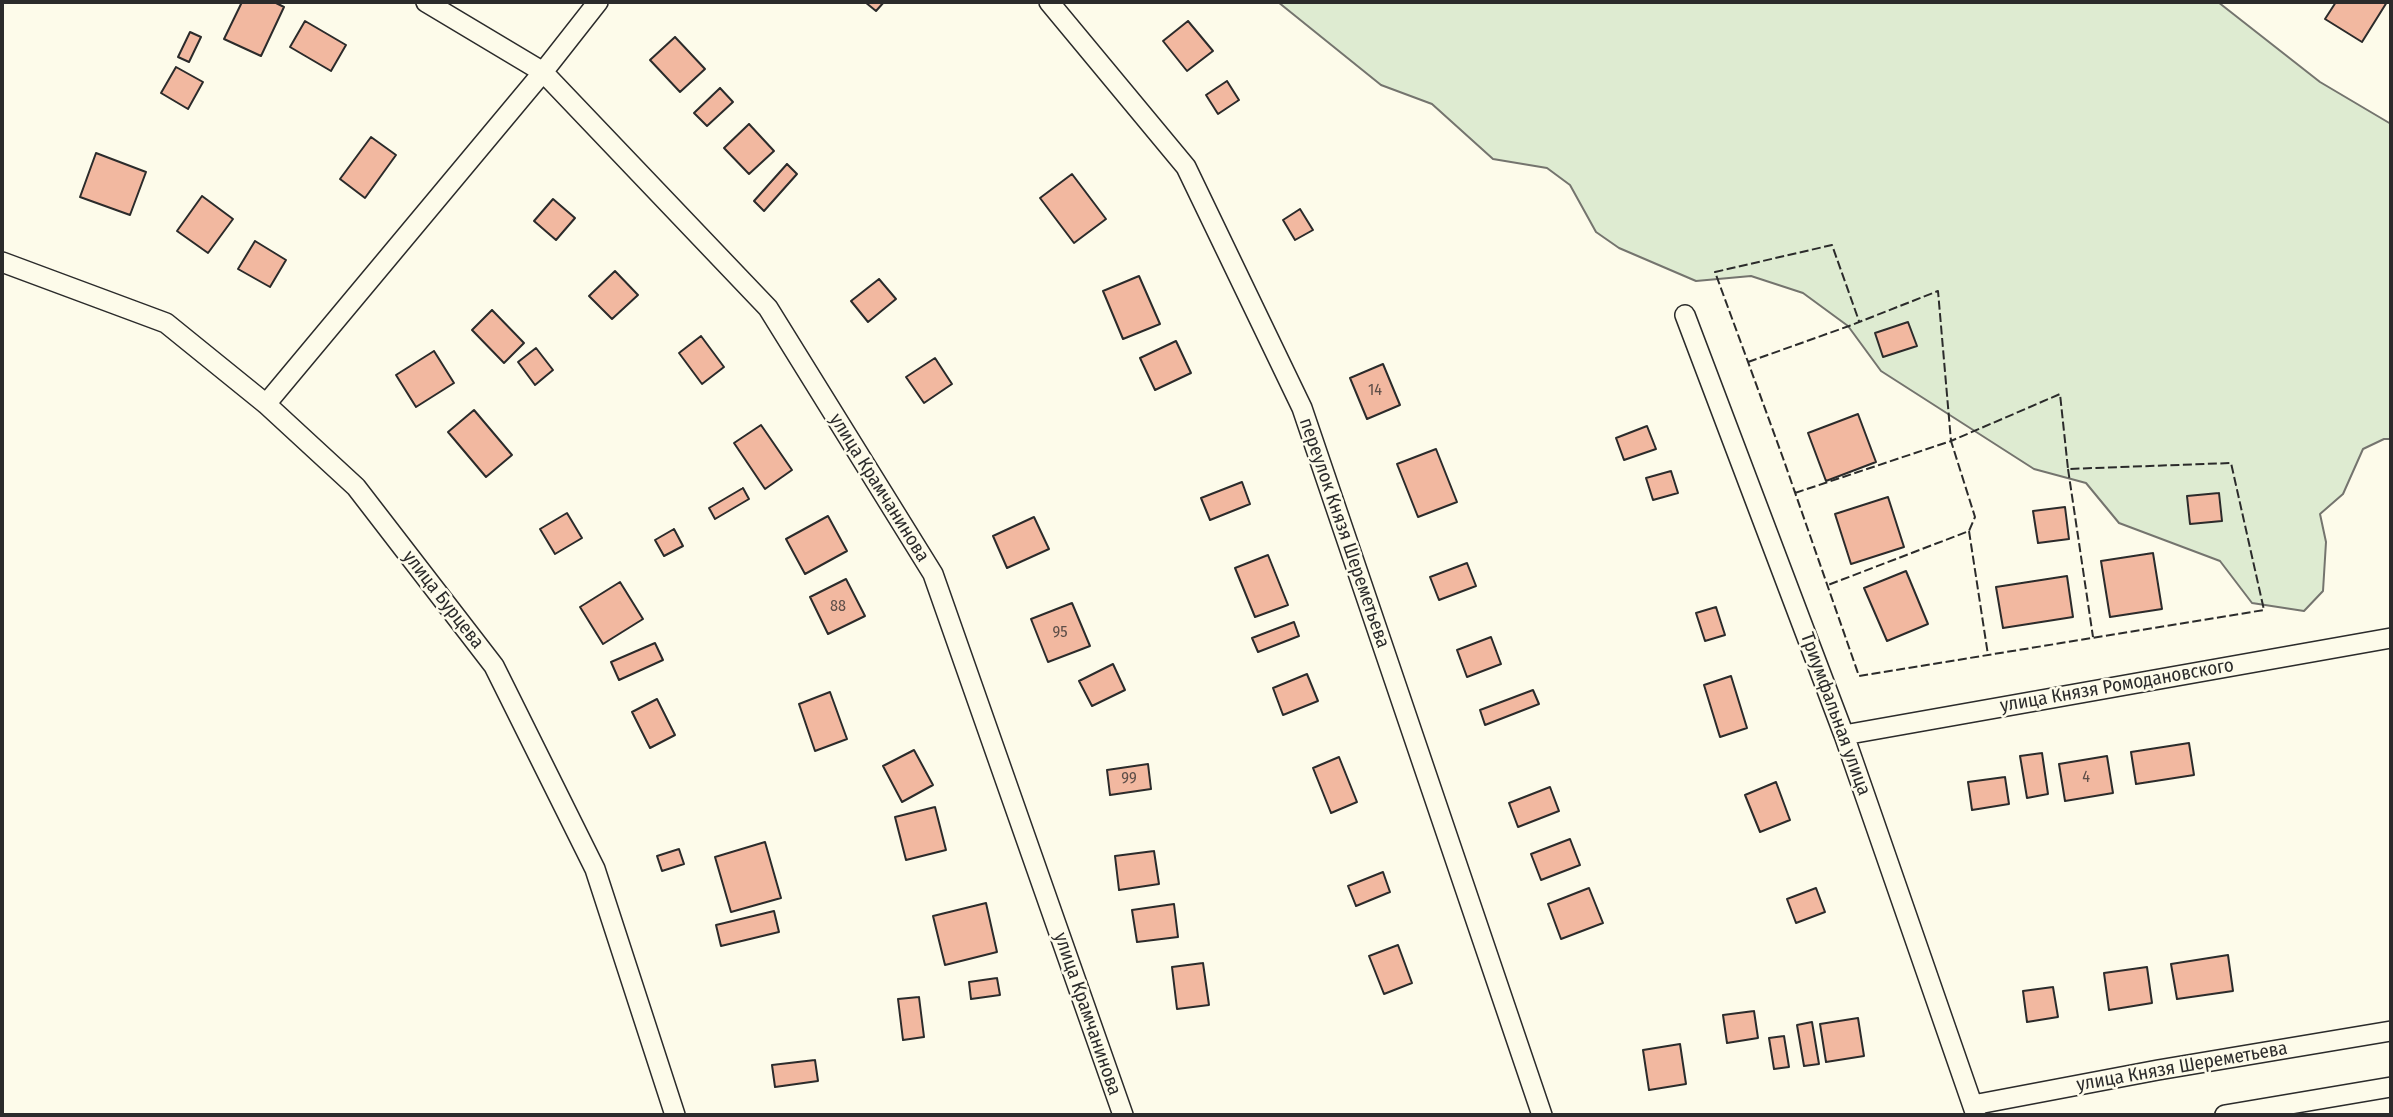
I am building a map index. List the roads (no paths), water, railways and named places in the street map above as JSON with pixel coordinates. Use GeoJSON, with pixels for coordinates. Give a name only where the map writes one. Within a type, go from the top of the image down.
{"type":"FeatureCollection","features":[{"type":"Feature","properties":{"kind":"street","name":"улица Крамчанинова"},"geometry":{"type":"LineString","coordinates":[[426,2],[543,72],[768,308],[933,574],[1123,1115]]}},
{"type":"Feature","properties":{"kind":"street"},"geometry":{"type":"LineString","coordinates":[[266,404],[543,72],[598,2]]}},
{"type":"Feature","properties":{"kind":"street","name":"переулок Князя Шереметьева"},"geometry":{"type":"LineString","coordinates":[[1049,2],[1186,167],[1302,408],[1542,1115]]}},
{"type":"Feature","properties":{"kind":"street","name":"улица Бурцева"},"geometry":{"type":"LineString","coordinates":[[2,262],[166,323],[266,404],[356,487],[494,666],[595,869],[675,1115]]}},
{"type":"Feature","properties":{"kind":"street","name":"Триумфальная улица"},"geometry":{"type":"LineString","coordinates":[[1685,315],[1843,735],[1975,1110]]}},
{"type":"Feature","properties":{"kind":"street","name":"улица Князя Ромодановского"},"geometry":{"type":"LineString","coordinates":[[1843,735],[2391,638]]}},
{"type":"Feature","properties":{"kind":"street","name":"улица Князя Шереметьева"},"geometry":{"type":"LineString","coordinates":[[1975,1110],[2158,1070],[2391,1031]]}},
{"type":"Feature","properties":{"kind":"street"},"geometry":{"type":"LineString","coordinates":[[2225,1115],[2391,1087]]}}]}
